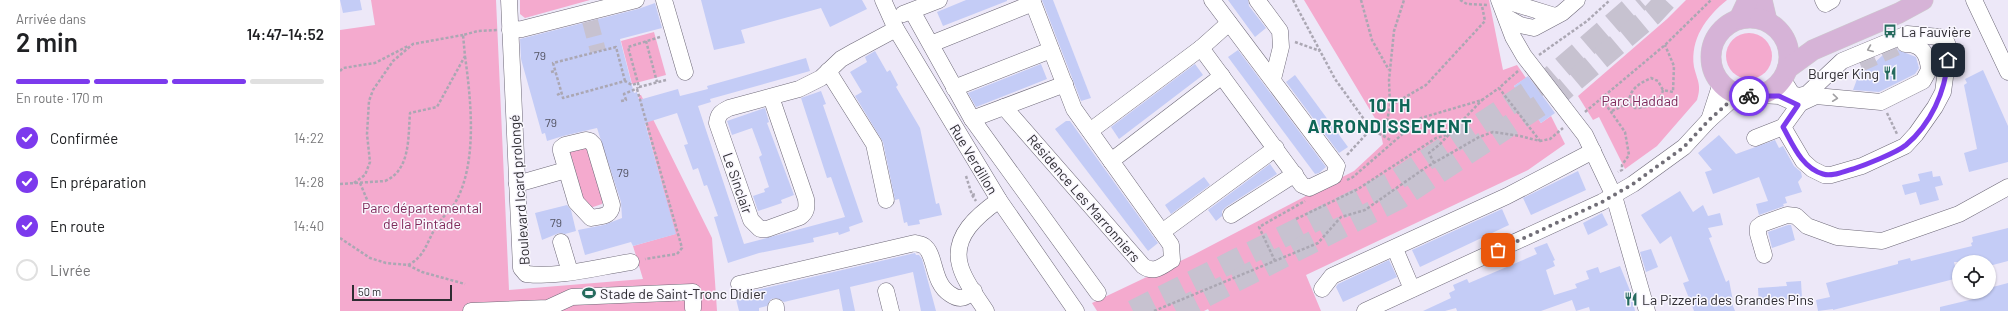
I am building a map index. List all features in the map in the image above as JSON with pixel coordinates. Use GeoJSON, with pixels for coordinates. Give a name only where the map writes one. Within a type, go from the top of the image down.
{"type":"FeatureCollection","features":[{"type":"Feature","properties":{"kind":"main road"},"geometry":{"type":"LineString","coordinates":[[1739,19],[1748,0]]}},
{"type":"Feature","properties":{"kind":"main road"},"geometry":{"type":"LineString","coordinates":[[1762,0],[1767,21]]}},
{"type":"Feature","properties":{"kind":"main road"},"geometry":{"type":"LineString","coordinates":[[1785,74],[1789,54],[1785,40],[1779,31],[1767,21],[1753,18],[1739,19],[1722,29],[1715,39],[1711,50],[1711,62],[1714,73],[1721,83],[1738,94],[1749,96],[1760,95],[1773,88],[1785,74],[1813,50],[1899,13],[1923,0]]}},
{"type":"Feature","properties":{"kind":"main road"},"geometry":{"type":"LineString","coordinates":[[1785,40],[1798,46],[1813,50]]}},
{"type":"Feature","properties":{"kind":"street","name":"Boulevard Icard prolongé"},"geometry":{"type":"LineString","coordinates":[[509,0],[503,30],[516,184],[521,268],[526,274],[534,275],[570,272],[631,262]]}},
{"type":"Feature","properties":{"kind":"street"},"geometry":{"type":"LineString","coordinates":[[503,30],[522,29],[592,16],[636,0]]}},
{"type":"Feature","properties":{"kind":"street"},"geometry":{"type":"LineString","coordinates":[[664,0],[686,72]]}},
{"type":"Feature","properties":{"kind":"street","name":"Rue Verdillon"},"geometry":{"type":"LineString","coordinates":[[883,0],[894,24],[999,200],[1076,311]]}},
{"type":"Feature","properties":{"kind":"street"},"geometry":{"type":"LineString","coordinates":[[894,24],[912,11],[939,0]]}},
{"type":"Feature","properties":{"kind":"street"},"geometry":{"type":"LineString","coordinates":[[1201,48],[1302,185],[1309,188],[1334,176],[1337,166],[1212,0]]}},
{"type":"Feature","properties":{"kind":"street"},"geometry":{"type":"LineString","coordinates":[[1257,0],[1280,30],[1281,47],[1272,79]]}},
{"type":"Feature","properties":{"kind":"street"},"geometry":{"type":"LineString","coordinates":[[1524,56],[1525,45],[1534,28],[1558,10],[1577,0]]}},
{"type":"Feature","properties":{"kind":"street"},"geometry":{"type":"LineString","coordinates":[[1823,0],[1825,4],[1832,0]]}},
{"type":"Feature","properties":{"kind":"street"},"geometry":{"type":"LineString","coordinates":[[1974,0],[2008,72]]}},
{"type":"Feature","properties":{"kind":"street","name":"Résidence Les Marronniers"},"geometry":{"type":"LineString","coordinates":[[931,44],[1032,2],[1074,109],[1171,245],[1172,260],[1156,270],[1149,270],[1004,107]]}},
{"type":"Feature","properties":{"kind":"street"},"geometry":{"type":"LineString","coordinates":[[1502,5],[1558,10]]}},
{"type":"Feature","properties":{"kind":"street"},"geometry":{"type":"LineString","coordinates":[[1502,5],[1520,25],[1534,28]]}},
{"type":"Feature","properties":{"kind":"street"},"geometry":{"type":"LineString","coordinates":[[1502,5],[1513,37],[1524,56],[1585,135],[1614,196],[1647,311]]}},
{"type":"Feature","properties":{"kind":"street"},"geometry":{"type":"LineString","coordinates":[[912,11],[972,119],[1098,293]]}},
{"type":"Feature","properties":{"kind":"street"},"geometry":{"type":"LineString","coordinates":[[1090,131],[1201,48],[1229,23]]}},
{"type":"Feature","properties":{"kind":"street","name":"Le Sinclair"},"geometry":{"type":"LineString","coordinates":[[771,97],[806,199],[807,208],[804,214],[800,217],[767,229],[760,229],[754,226],[751,220],[717,123],[717,118],[721,112],[730,108],[799,89],[821,78],[841,59],[894,24]]}},
{"type":"Feature","properties":{"kind":"street"},"geometry":{"type":"LineString","coordinates":[[1783,127],[1803,161],[1812,169],[1824,174],[1831,175],[1862,166],[1905,146],[1935,108],[1943,92],[1949,48],[1946,41],[1933,36],[1907,34],[1842,61],[1807,94],[1799,96],[1792,94],[1785,74]]}},
{"type":"Feature","properties":{"kind":"street"},"geometry":{"type":"LineString","coordinates":[[1755,138],[1783,127],[1798,105],[1816,96],[1881,102],[1923,81],[1929,70],[1929,63],[1925,54],[1920,47],[1914,44],[1905,44]]}},
{"type":"Feature","properties":{"kind":"street"},"geometry":{"type":"LineString","coordinates":[[954,88],[1051,50]]}},
{"type":"Feature","properties":{"kind":"street"},"geometry":{"type":"LineString","coordinates":[[1827,76],[1860,64]]}},
{"type":"Feature","properties":{"kind":"street"},"geometry":{"type":"LineString","coordinates":[[828,71],[874,144],[886,200]]}},
{"type":"Feature","properties":{"kind":"street"},"geometry":{"type":"LineString","coordinates":[[1111,161],[1222,76]]}},
{"type":"Feature","properties":{"kind":"street"},"geometry":{"type":"LineString","coordinates":[[1708,121],[1721,83]]}},
{"type":"Feature","properties":{"kind":"street"},"geometry":{"type":"LineString","coordinates":[[972,119],[1065,84]]}},
{"type":"Feature","properties":{"kind":"street"},"geometry":{"type":"LineString","coordinates":[[1365,311],[1381,307],[1412,290],[1614,196],[1684,147],[1708,121],[1738,94]]}},
{"type":"Feature","properties":{"kind":"street"},"geometry":{"type":"LineString","coordinates":[[1760,95],[1779,96],[1798,105]]}},
{"type":"Feature","properties":{"kind":"street"},"geometry":{"type":"LineString","coordinates":[[590,140],[594,145],[612,205],[608,215],[591,218],[576,202],[566,170],[561,148],[565,145],[590,140]]}},
{"type":"Feature","properties":{"kind":"street"},"geometry":{"type":"LineString","coordinates":[[1162,232],[1276,148]]}},
{"type":"Feature","properties":{"kind":"street"},"geometry":{"type":"LineString","coordinates":[[1322,288],[1332,276],[1395,249],[1507,196],[1592,151]]}},
{"type":"Feature","properties":{"kind":"street"},"geometry":{"type":"LineString","coordinates":[[516,184],[566,170]]}},
{"type":"Feature","properties":{"kind":"street"},"geometry":{"type":"LineString","coordinates":[[1232,215],[1295,174]]}},
{"type":"Feature","properties":{"kind":"street"},"geometry":{"type":"LineString","coordinates":[[1764,255],[1758,234],[1758,227],[1762,224],[1787,215],[1796,216],[1807,226],[1837,238],[1882,241],[1960,214],[2008,187]]}},
{"type":"Feature","properties":{"kind":"street"},"geometry":{"type":"LineString","coordinates":[[986,311],[960,266],[958,255],[960,243],[974,220],[999,200]]}},
{"type":"Feature","properties":{"kind":"street"},"geometry":{"type":"LineString","coordinates":[[561,242],[570,272]]}},
{"type":"Feature","properties":{"kind":"street"},"geometry":{"type":"LineString","coordinates":[[739,284],[915,244],[924,246],[929,252],[939,282],[944,291],[955,298],[963,299],[974,292]]}},
{"type":"Feature","properties":{"kind":"street"},"geometry":{"type":"LineString","coordinates":[[1395,249],[1412,290]]}},
{"type":"Feature","properties":{"kind":"street"},"geometry":{"type":"LineString","coordinates":[[886,291],[891,311]]}},
{"type":"Feature","properties":{"kind":"street"},"geometry":{"type":"LineString","coordinates":[[471,311],[548,310],[572,297],[693,292],[693,308]]}},
{"type":"Feature","properties":{"kind":"path"},"geometry":{"type":"LineString","coordinates":[[1293,0],[1335,79],[1371,129],[1392,141]]}},
{"type":"Feature","properties":{"kind":"path"},"geometry":{"type":"LineString","coordinates":[[1361,0],[1372,40],[1390,70]]}},
{"type":"Feature","properties":{"kind":"path"},"geometry":{"type":"LineString","coordinates":[[1384,136],[1390,106],[1390,70],[1394,31],[1404,0]]}},
{"type":"Feature","properties":{"kind":"path"},"geometry":{"type":"LineString","coordinates":[[1460,0],[1467,4],[1482,6],[1502,5]]}},
{"type":"Feature","properties":{"kind":"path"},"geometry":{"type":"LineString","coordinates":[[1154,311],[1318,243],[1341,217],[1365,210],[1434,163],[1479,137],[1493,132],[1540,141],[1550,138],[1602,99],[1665,45],[1711,0]]}},
{"type":"Feature","properties":{"kind":"path"},"geometry":{"type":"LineString","coordinates":[[1390,106],[1426,85],[1468,41],[1485,21],[1482,6]]}},
{"type":"Feature","properties":{"kind":"path"},"geometry":{"type":"LineString","coordinates":[[341,69],[375,63],[413,44],[463,35],[470,31],[503,30]]}},
{"type":"Feature","properties":{"kind":"path"},"geometry":{"type":"LineString","coordinates":[[631,262],[677,254],[682,248],[628,46],[674,33]]}},
{"type":"Feature","properties":{"kind":"path"},"geometry":{"type":"LineString","coordinates":[[408,265],[416,261],[424,252],[435,228],[454,203],[464,182],[470,145],[471,104],[463,35]]}},
{"type":"Feature","properties":{"kind":"path"},"geometry":{"type":"LineString","coordinates":[[1280,36],[1321,52]]}},
{"type":"Feature","properties":{"kind":"path"},"geometry":{"type":"LineString","coordinates":[[646,41],[657,82]]}},
{"type":"Feature","properties":{"kind":"path"},"geometry":{"type":"LineString","coordinates":[[354,183],[365,175],[370,162],[367,121],[369,101],[373,90],[393,61],[413,44]]}},
{"type":"Feature","properties":{"kind":"path"},"geometry":{"type":"LineString","coordinates":[[1663,90],[1674,92],[1674,66],[1665,45]]}},
{"type":"Feature","properties":{"kind":"path"},"geometry":{"type":"LineString","coordinates":[[625,81],[616,47],[553,63],[563,98],[625,81],[632,85],[638,83]]}},
{"type":"Feature","properties":{"kind":"path"},"geometry":{"type":"LineString","coordinates":[[340,184],[385,180],[391,178],[395,174],[406,159],[410,113],[437,107],[465,56]]}},
{"type":"Feature","properties":{"kind":"path"},"geometry":{"type":"LineString","coordinates":[[551,72],[555,71]]}},
{"type":"Feature","properties":{"kind":"path"},"geometry":{"type":"LineString","coordinates":[[1651,78],[1658,81],[1663,90],[1662,96],[1649,107],[1635,108],[1629,103],[1629,97],[1633,89],[1642,82],[1651,78]]}},
{"type":"Feature","properties":{"kind":"path"},"geometry":{"type":"LineString","coordinates":[[622,101],[626,100],[624,94],[638,88],[666,80]]}},
{"type":"Feature","properties":{"kind":"path"},"geometry":{"type":"LineString","coordinates":[[1434,163],[1429,153],[1486,97],[1499,88]]}},
{"type":"Feature","properties":{"kind":"path"},"geometry":{"type":"LineString","coordinates":[[557,95],[561,93]]}},
{"type":"Feature","properties":{"kind":"path"},"geometry":{"type":"LineString","coordinates":[[1341,182],[1353,177],[1392,141],[1421,118],[1486,97]]}},
{"type":"Feature","properties":{"kind":"path"},"geometry":{"type":"LineString","coordinates":[[1602,99],[1612,111],[1625,132],[1629,155],[1622,165]]}},
{"type":"Feature","properties":{"kind":"path"},"geometry":{"type":"LineString","coordinates":[[1881,102],[1905,146]]}},
{"type":"Feature","properties":{"kind":"path"},"geometry":{"type":"LineString","coordinates":[[1612,111],[1629,103]]}},
{"type":"Feature","properties":{"kind":"path"},"geometry":{"type":"LineString","coordinates":[[1337,166],[1371,129]]}},
{"type":"Feature","properties":{"kind":"path"},"geometry":{"type":"LineString","coordinates":[[1296,219],[1358,189],[1436,138],[1450,134]]}},
{"type":"Feature","properties":{"kind":"path"},"geometry":{"type":"LineString","coordinates":[[360,183],[368,202]]}},
{"type":"Feature","properties":{"kind":"path"},"geometry":{"type":"LineString","coordinates":[[972,195],[976,194]]}},
{"type":"Feature","properties":{"kind":"path"},"geometry":{"type":"LineString","coordinates":[[1275,261],[1259,227],[1304,201]]}},
{"type":"Feature","properties":{"kind":"path"},"geometry":{"type":"LineString","coordinates":[[340,238],[370,258],[386,263],[408,265],[422,272],[465,284]]}},
{"type":"Feature","properties":{"kind":"green space","name":"Parc départemental de la Pintade"},"geometry":{"type":"Polygon","coordinates":[[[371,0],[496,0],[509,290],[643,279],[633,246],[675,234],[638,95],[641,95],[712,238],[717,311],[340,311],[340,30],[375,25],[371,0]]]}},
{"type":"Feature","properties":{"kind":"green space"},"geometry":{"type":"Polygon","coordinates":[[[520,0],[590,0],[525,18],[520,14],[520,0]]]}},
{"type":"Feature","properties":{"kind":"green space"},"geometry":{"type":"Polygon","coordinates":[[[1304,0],[1489,0],[1503,70],[1517,65],[1526,78],[1514,86],[1541,123],[1551,116],[1565,144],[1528,170],[1306,275],[1321,311],[1209,311],[1208,309],[1204,311],[1097,311],[1092,303],[1193,255],[1354,171],[1383,144],[1379,125],[1304,0]]]}},
{"type":"Feature","properties":{"kind":"green space","name":"Parc Haddad"},"geometry":{"type":"Polygon","coordinates":[[[1686,0],[1727,0],[1706,21],[1697,38],[1693,57],[1699,86],[1697,100],[1657,146],[1625,169],[1599,117],[1593,120],[1578,96],[1667,19],[1686,0]]]}},
{"type":"Feature","properties":{"kind":"green space"},"geometry":{"type":"Polygon","coordinates":[[[654,32],[666,75],[632,84],[621,41],[654,32]]]}},
{"type":"Feature","properties":{"kind":"green space"},"geometry":{"type":"Polygon","coordinates":[[[1749,33],[1762,37],[1768,43],[1772,56],[1768,69],[1762,75],[1749,79],[1736,75],[1730,69],[1726,56],[1730,43],[1736,37],[1749,33]]]}},
{"type":"Feature","properties":{"kind":"green space"},"geometry":{"type":"Polygon","coordinates":[[[584,144],[591,149],[605,194],[602,204],[587,209],[565,156],[569,148],[584,144]]]}},
{"type":"Feature","properties":{"kind":"building"},"geometry":{"type":"Polygon","coordinates":[[[340,0],[360,0],[362,10],[343,13],[340,0]]]}},
{"type":"Feature","properties":{"kind":"building"},"geometry":{"type":"Polygon","coordinates":[[[701,0],[862,0],[867,9],[830,27],[821,8],[741,30],[745,43],[714,50],[701,0]]]}},
{"type":"Feature","properties":{"kind":"building"},"geometry":{"type":"Polygon","coordinates":[[[966,0],[1007,1],[943,26],[937,12],[966,0]]]}},
{"type":"Feature","properties":{"kind":"building"},"geometry":{"type":"Polygon","coordinates":[[[1042,0],[1053,0],[1091,98],[1081,101],[1042,0]]]}},
{"type":"Feature","properties":{"kind":"building"},"geometry":{"type":"Polygon","coordinates":[[[1228,0],[1248,0],[1249,6],[1266,28],[1255,37],[1228,0]]]}},
{"type":"Feature","properties":{"kind":"building"},"geometry":{"type":"Polygon","coordinates":[[[655,3],[662,28],[620,39],[634,93],[637,92],[639,100],[678,89],[680,96],[708,89],[707,86],[806,58],[810,71],[710,99],[711,102],[698,106],[744,244],[845,217],[831,177],[827,178],[801,98],[821,91],[826,104],[823,105],[863,222],[849,227],[850,231],[839,235],[838,232],[813,238],[814,242],[759,253],[728,263],[714,217],[718,216],[707,185],[704,186],[698,168],[693,170],[684,145],[688,144],[677,113],[645,123],[676,234],[633,246],[631,242],[585,255],[578,230],[604,225],[622,218],[621,202],[597,128],[547,141],[545,133],[542,134],[521,59],[520,39],[638,9],[655,3]]]}},
{"type":"Feature","properties":{"kind":"building"},"geometry":{"type":"Polygon","coordinates":[[[1238,50],[1326,167],[1319,173],[1315,174],[1228,57],[1238,50]]]}},
{"type":"Feature","properties":{"kind":"building","name":"Burger King"},"geometry":{"type":"Polygon","coordinates":[[[1898,50],[1916,57],[1919,68],[1915,74],[1879,92],[1853,90],[1863,63],[1872,65],[1884,54],[1890,59],[1898,50]]]}},
{"type":"Feature","properties":{"kind":"building"},"geometry":{"type":"Polygon","coordinates":[[[875,51],[887,72],[890,70],[898,85],[896,87],[920,128],[936,204],[939,203],[942,215],[919,220],[920,224],[908,226],[907,222],[904,223],[899,199],[895,200],[883,142],[855,96],[862,92],[850,72],[867,62],[865,57],[875,51]]]}},
{"type":"Feature","properties":{"kind":"building"},"geometry":{"type":"Polygon","coordinates":[[[1041,64],[1047,79],[976,107],[968,93],[1041,64]]]}},
{"type":"Feature","properties":{"kind":"building"},"geometry":{"type":"Polygon","coordinates":[[[1195,64],[1203,75],[1119,139],[1111,127],[1195,64]]]}},
{"type":"Feature","properties":{"kind":"building"},"geometry":{"type":"Polygon","coordinates":[[[1983,70],[2008,126],[2008,162],[1969,172],[1964,153],[1977,149],[1964,85],[1967,83],[1965,79],[1983,70]]]}},
{"type":"Feature","properties":{"kind":"building"},"geometry":{"type":"Polygon","coordinates":[[[1295,75],[1348,147],[1339,153],[1286,82],[1295,75]]]}},
{"type":"Feature","properties":{"kind":"building"},"geometry":{"type":"Polygon","coordinates":[[[1528,76],[1555,113],[1541,123],[1514,86],[1528,76]]]}},
{"type":"Feature","properties":{"kind":"building"},"geometry":{"type":"Polygon","coordinates":[[[765,108],[769,122],[767,123],[794,195],[781,200],[782,203],[758,211],[753,196],[765,192],[764,189],[769,187],[759,157],[762,155],[752,128],[732,135],[727,121],[765,108]]]}},
{"type":"Feature","properties":{"kind":"building"},"geometry":{"type":"Polygon","coordinates":[[[1066,121],[1070,121],[1158,243],[1148,251],[1055,129],[1066,121]]]}},
{"type":"Feature","properties":{"kind":"building"},"geometry":{"type":"Polygon","coordinates":[[[1719,135],[1736,154],[1775,140],[1779,148],[1783,146],[1794,166],[1801,172],[1802,177],[1798,182],[1802,192],[1785,197],[1787,203],[1783,204],[1784,206],[1759,215],[1756,204],[1768,201],[1759,177],[1713,194],[1705,172],[1712,170],[1698,153],[1719,135]]]}},
{"type":"Feature","properties":{"kind":"building"},"geometry":{"type":"Polygon","coordinates":[[[1270,164],[1277,174],[1226,207],[1222,211],[1222,216],[1216,221],[1208,210],[1270,164]]]}},
{"type":"Feature","properties":{"kind":"building"},"geometry":{"type":"Polygon","coordinates":[[[1578,171],[1586,190],[1531,215],[1523,198],[1578,171]]]}},
{"type":"Feature","properties":{"kind":"building"},"geometry":{"type":"Polygon","coordinates":[[[1932,171],[1933,177],[1940,176],[1943,185],[1935,187],[1939,200],[1920,205],[1916,192],[1905,195],[1902,185],[1920,181],[1918,174],[1932,171]]]}},
{"type":"Feature","properties":{"kind":"building"},"geometry":{"type":"Polygon","coordinates":[[[1204,177],[1210,185],[1171,214],[1165,205],[1204,177]]]}},
{"type":"Feature","properties":{"kind":"building"},"geometry":{"type":"Polygon","coordinates":[[[1680,191],[1693,212],[1703,205],[1708,216],[1720,213],[1723,225],[1708,228],[1712,237],[1709,238],[1726,282],[1729,280],[1733,301],[1731,301],[1735,311],[1694,311],[1683,283],[1689,281],[1671,236],[1660,244],[1641,215],[1680,191]]]}},
{"type":"Feature","properties":{"kind":"building"},"geometry":{"type":"Polygon","coordinates":[[[567,205],[571,210],[576,231],[565,234],[559,233],[542,240],[535,213],[567,205]]]}},
{"type":"Feature","properties":{"kind":"building"},"geometry":{"type":"Polygon","coordinates":[[[1502,209],[1509,225],[1420,267],[1412,250],[1502,209]]]}},
{"type":"Feature","properties":{"kind":"building"},"geometry":{"type":"Polygon","coordinates":[[[1602,213],[1608,225],[1588,235],[1583,223],[1602,213]]]}},
{"type":"Feature","properties":{"kind":"building"},"geometry":{"type":"Polygon","coordinates":[[[1791,225],[1795,240],[1772,248],[1768,232],[1791,225]]]}},
{"type":"Feature","properties":{"kind":"building"},"geometry":{"type":"Polygon","coordinates":[[[2008,228],[2008,261],[1996,264],[1996,255],[1952,255],[1952,280],[1833,310],[1818,311],[1816,300],[1830,297],[1826,283],[1898,264],[1898,261],[1910,258],[1911,261],[1972,246],[1972,237],[2008,228]]]}},
{"type":"Feature","properties":{"kind":"building"},"geometry":{"type":"Polygon","coordinates":[[[1547,243],[1555,260],[1553,261],[1555,266],[1546,270],[1554,295],[1577,288],[1575,284],[1589,279],[1586,271],[1598,267],[1600,273],[1620,266],[1631,293],[1635,311],[1590,311],[1589,307],[1576,311],[1572,300],[1541,311],[1457,311],[1456,308],[1445,311],[1423,311],[1451,298],[1449,293],[1455,290],[1453,285],[1467,279],[1469,283],[1537,254],[1534,248],[1547,243]]]}},
{"type":"Feature","properties":{"kind":"building"},"geometry":{"type":"Polygon","coordinates":[[[1651,249],[1658,267],[1646,272],[1640,252],[1651,249]]]}},
{"type":"Feature","properties":{"kind":"building"},"geometry":{"type":"Polygon","coordinates":[[[915,253],[922,259],[936,311],[921,311],[913,272],[850,287],[855,311],[843,311],[839,289],[784,302],[776,298],[771,299],[767,306],[759,308],[759,311],[739,311],[735,295],[915,253]]]}},
{"type":"Feature","properties":{"kind":"building"},"geometry":{"type":"Polygon","coordinates":[[[1389,260],[1397,277],[1343,302],[1336,287],[1338,284],[1389,260]]]}},
{"type":"Feature","properties":{"kind":"building"},"geometry":{"type":"Polygon","coordinates":[[[1801,281],[1802,298],[1775,300],[1775,304],[1759,305],[1758,288],[1787,286],[1786,282],[1801,281]]]}},
{"type":"Feature","properties":{"kind":"building"},"geometry":{"type":"Polygon","coordinates":[[[2008,283],[2008,311],[1940,311],[1940,307],[1974,299],[1996,299],[1996,286],[2008,283]]]}},
{"type":"Feature","properties":{"kind":"tunnel"},"geometry":{"type":"LineString","coordinates":[[1133,311],[1393,182],[1551,77],[1640,0]]}},
{"type":"Feature","properties":{"kind":"tunnel"},"geometry":{"type":"LineString","coordinates":[[1176,311],[1400,198],[1562,91],[1652,15],[1666,0]]}},
{"type":"Feature","properties":{"kind":"tunnel"},"geometry":{"type":"LineString","coordinates":[[590,21],[598,51]]}},
{"type":"Feature","properties":{"kind":"tunnel"},"geometry":{"type":"LineString","coordinates":[[1860,64],[1905,44]]}},
{"type":"Feature","properties":{"kind":"way so far"},"geometry":{"type":"LineString","coordinates":[[1498,250],[1602,202],[1633,184],[1684,147],[1708,121],[1738,94],[1749,96]]}},
{"type":"Feature","properties":{"kind":"place","name":"La Fauvière"},"geometry":{"type":"Point","coordinates":[1890,31]}},
{"type":"Feature","properties":{"kind":"place","name":"Burger King"},"geometry":{"type":"Point","coordinates":[1890,73]}},
{"type":"Feature","properties":{"kind":"place","name":"Stade de Saint-Tronc Didier"},"geometry":{"type":"Point","coordinates":[589,293]}},
{"type":"Feature","properties":{"kind":"place","name":"La Pizzeria des Grandes Pins"},"geometry":{"type":"Point","coordinates":[1631,299]}},
{"type":"Feature","properties":{"kind":"district","name":"10TH ARRONDISSEMENT"},"geometry":{"type":"Point","coordinates":[1390,115]}},
{"type":"Feature","properties":{"kind":"route"},"geometry":{"type":"LineString","coordinates":[[1749,96],[1779,96],[1798,105],[1783,127],[1803,161],[1812,169],[1831,175],[1862,166],[1905,146],[1935,108],[1943,92],[1948,60]]}}]}
